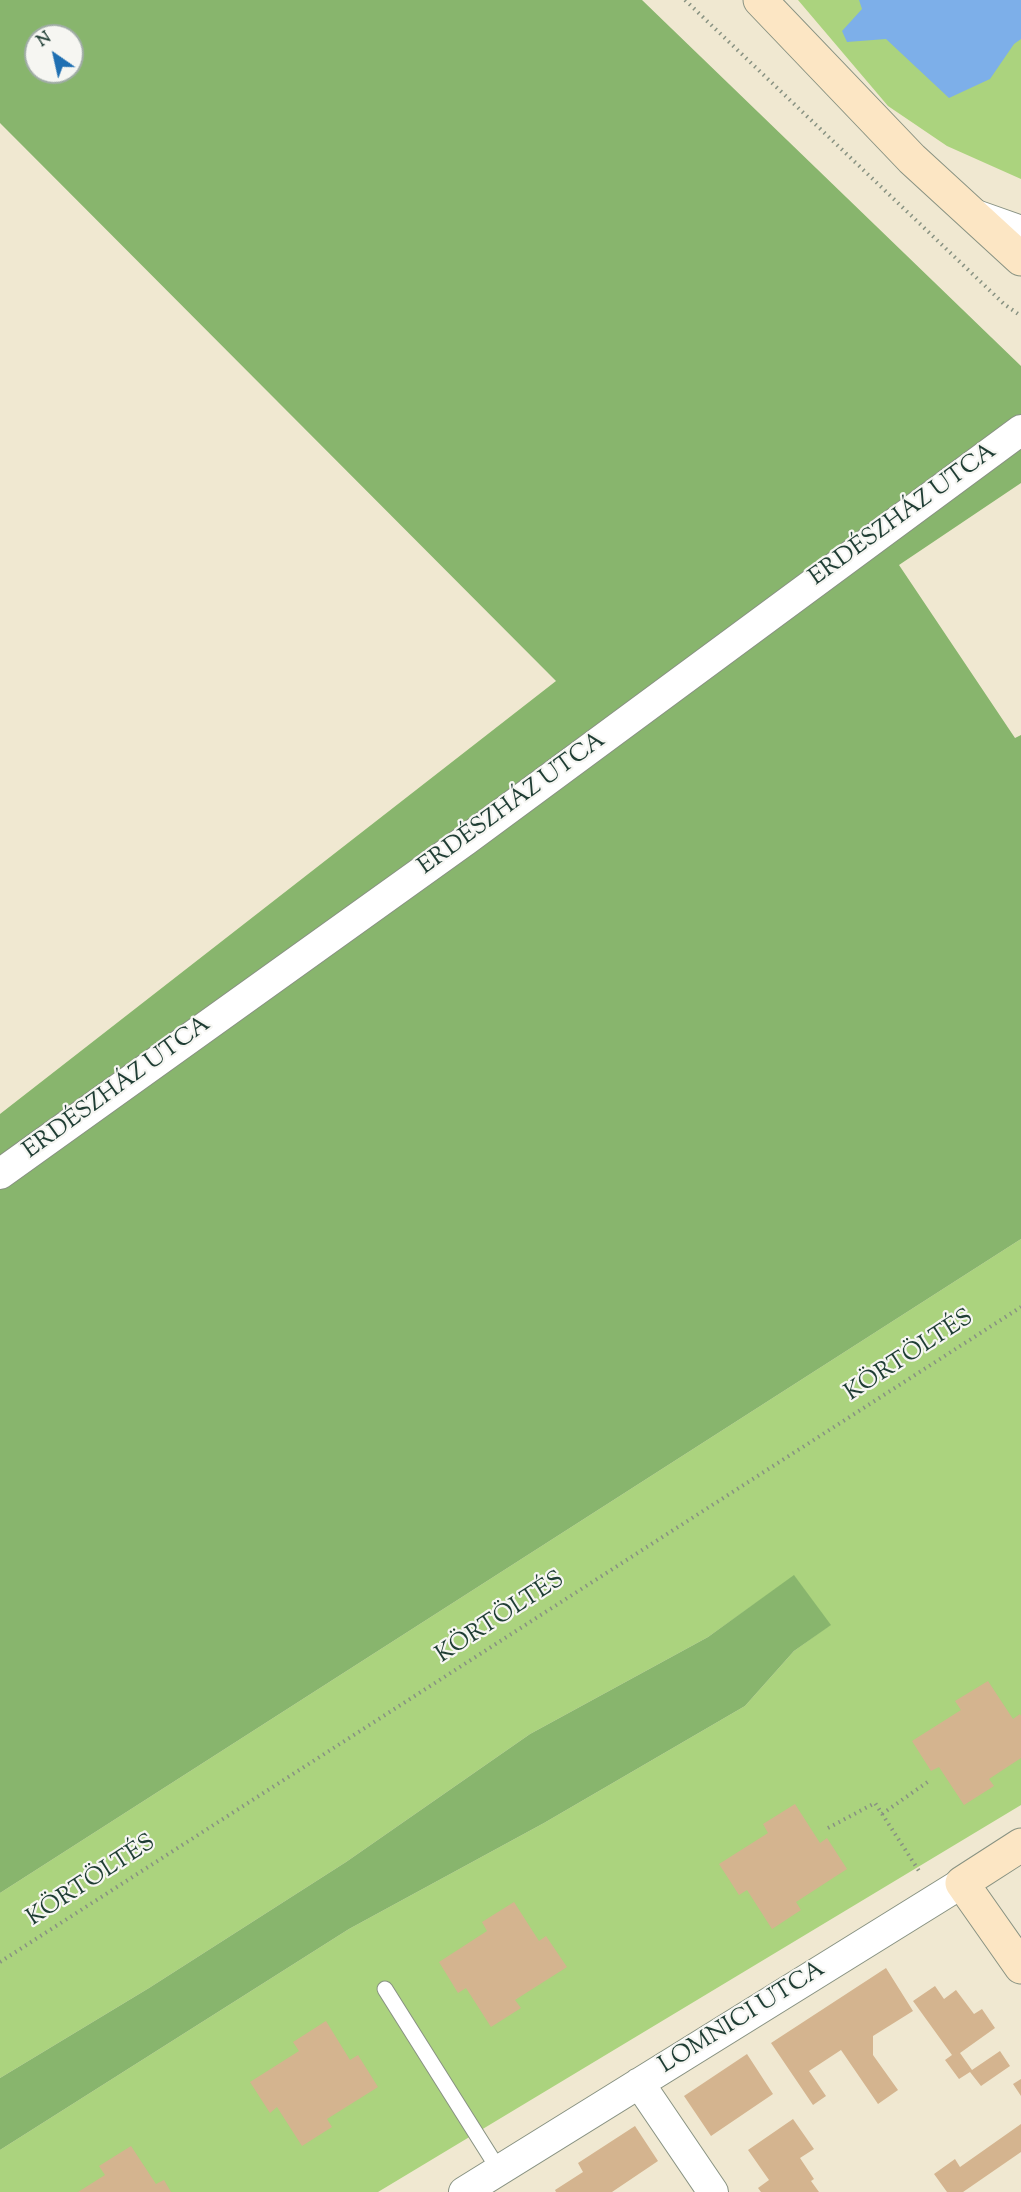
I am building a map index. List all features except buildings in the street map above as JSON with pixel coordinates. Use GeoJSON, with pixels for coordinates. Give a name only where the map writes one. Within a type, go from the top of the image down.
{"type":"FeatureCollection","features":[{"type":"Feature","properties":{"kind":"street"},"geometry":{"type":"LineString","coordinates":[[760,0],[912,159],[1021,259]]}},
{"type":"Feature","properties":{"kind":"street"},"geometry":{"type":"LineString","coordinates":[[971,213],[1021,231]]}},
{"type":"Feature","properties":{"kind":"street","name":"ERDÉSZHÁZ UTCA"},"geometry":{"type":"LineString","coordinates":[[0,1174],[466,840],[1021,430]]}},
{"type":"Feature","properties":{"kind":"street","name":"LOMNICI UTCA"},"geometry":{"type":"LineString","coordinates":[[464,2192],[1021,1845]]}},
{"type":"Feature","properties":{"kind":"street"},"geometry":{"type":"LineString","coordinates":[[949,1891],[1021,1967]]}},
{"type":"Feature","properties":{"kind":"street"},"geometry":{"type":"LineString","coordinates":[[639,2083],[713,2192]]}},
{"type":"Feature","properties":{"kind":"lane"},"geometry":{"type":"LineString","coordinates":[[385,1989],[499,2170]]}},
{"type":"Feature","properties":{"kind":"path"},"geometry":{"type":"LineString","coordinates":[[686,0],[1004,304],[1021,316]]}},
{"type":"Feature","properties":{"kind":"path","name":"KÖRTÖLTÉS"},"geometry":{"type":"LineString","coordinates":[[0,1962],[1021,1307]]}},
{"type":"Feature","properties":{"kind":"path"},"geometry":{"type":"LineString","coordinates":[[882,1814],[930,1781]]}},
{"type":"Feature","properties":{"kind":"path"},"geometry":{"type":"LineString","coordinates":[[828,1828],[875,1803],[949,1891]]}},
{"type":"Feature","properties":{"kind":"green space"},"geometry":{"type":"Polygon","coordinates":[[[0,0],[642,0],[1021,366],[1021,483],[899,565],[1015,738],[1021,735],[1021,1239],[0,1893],[0,1114],[556,681],[0,123],[0,0]]]}},
{"type":"Feature","properties":{"kind":"green space"},"geometry":{"type":"Polygon","coordinates":[[[798,0],[1021,0],[1021,179],[947,146],[888,106],[798,0]]]}},
{"type":"Feature","properties":{"kind":"green space"},"geometry":{"type":"Polygon","coordinates":[[[1021,1239],[1021,1805],[378,2192],[0,2192],[0,2150],[349,1929],[544,1823],[745,1706],[794,1651],[830,1625],[794,1576],[708,1637],[530,1734],[346,1862],[149,1988],[0,2078],[0,1893],[1021,1239]]]}},
{"type":"Feature","properties":{"kind":"green space"},"geometry":{"type":"Polygon","coordinates":[[[794,1575],[831,1625],[794,1651],[745,1706],[544,1823],[349,1929],[0,2150],[0,2078],[149,1988],[346,1862],[530,1734],[708,1637],[794,1575]]]}},
{"type":"Feature","properties":{"kind":"water"},"geometry":{"type":"Polygon","coordinates":[[[859,0],[1021,0],[1021,39],[1014,44],[990,79],[949,98],[886,39],[847,42],[842,31],[862,9],[859,0]]]}}]}
